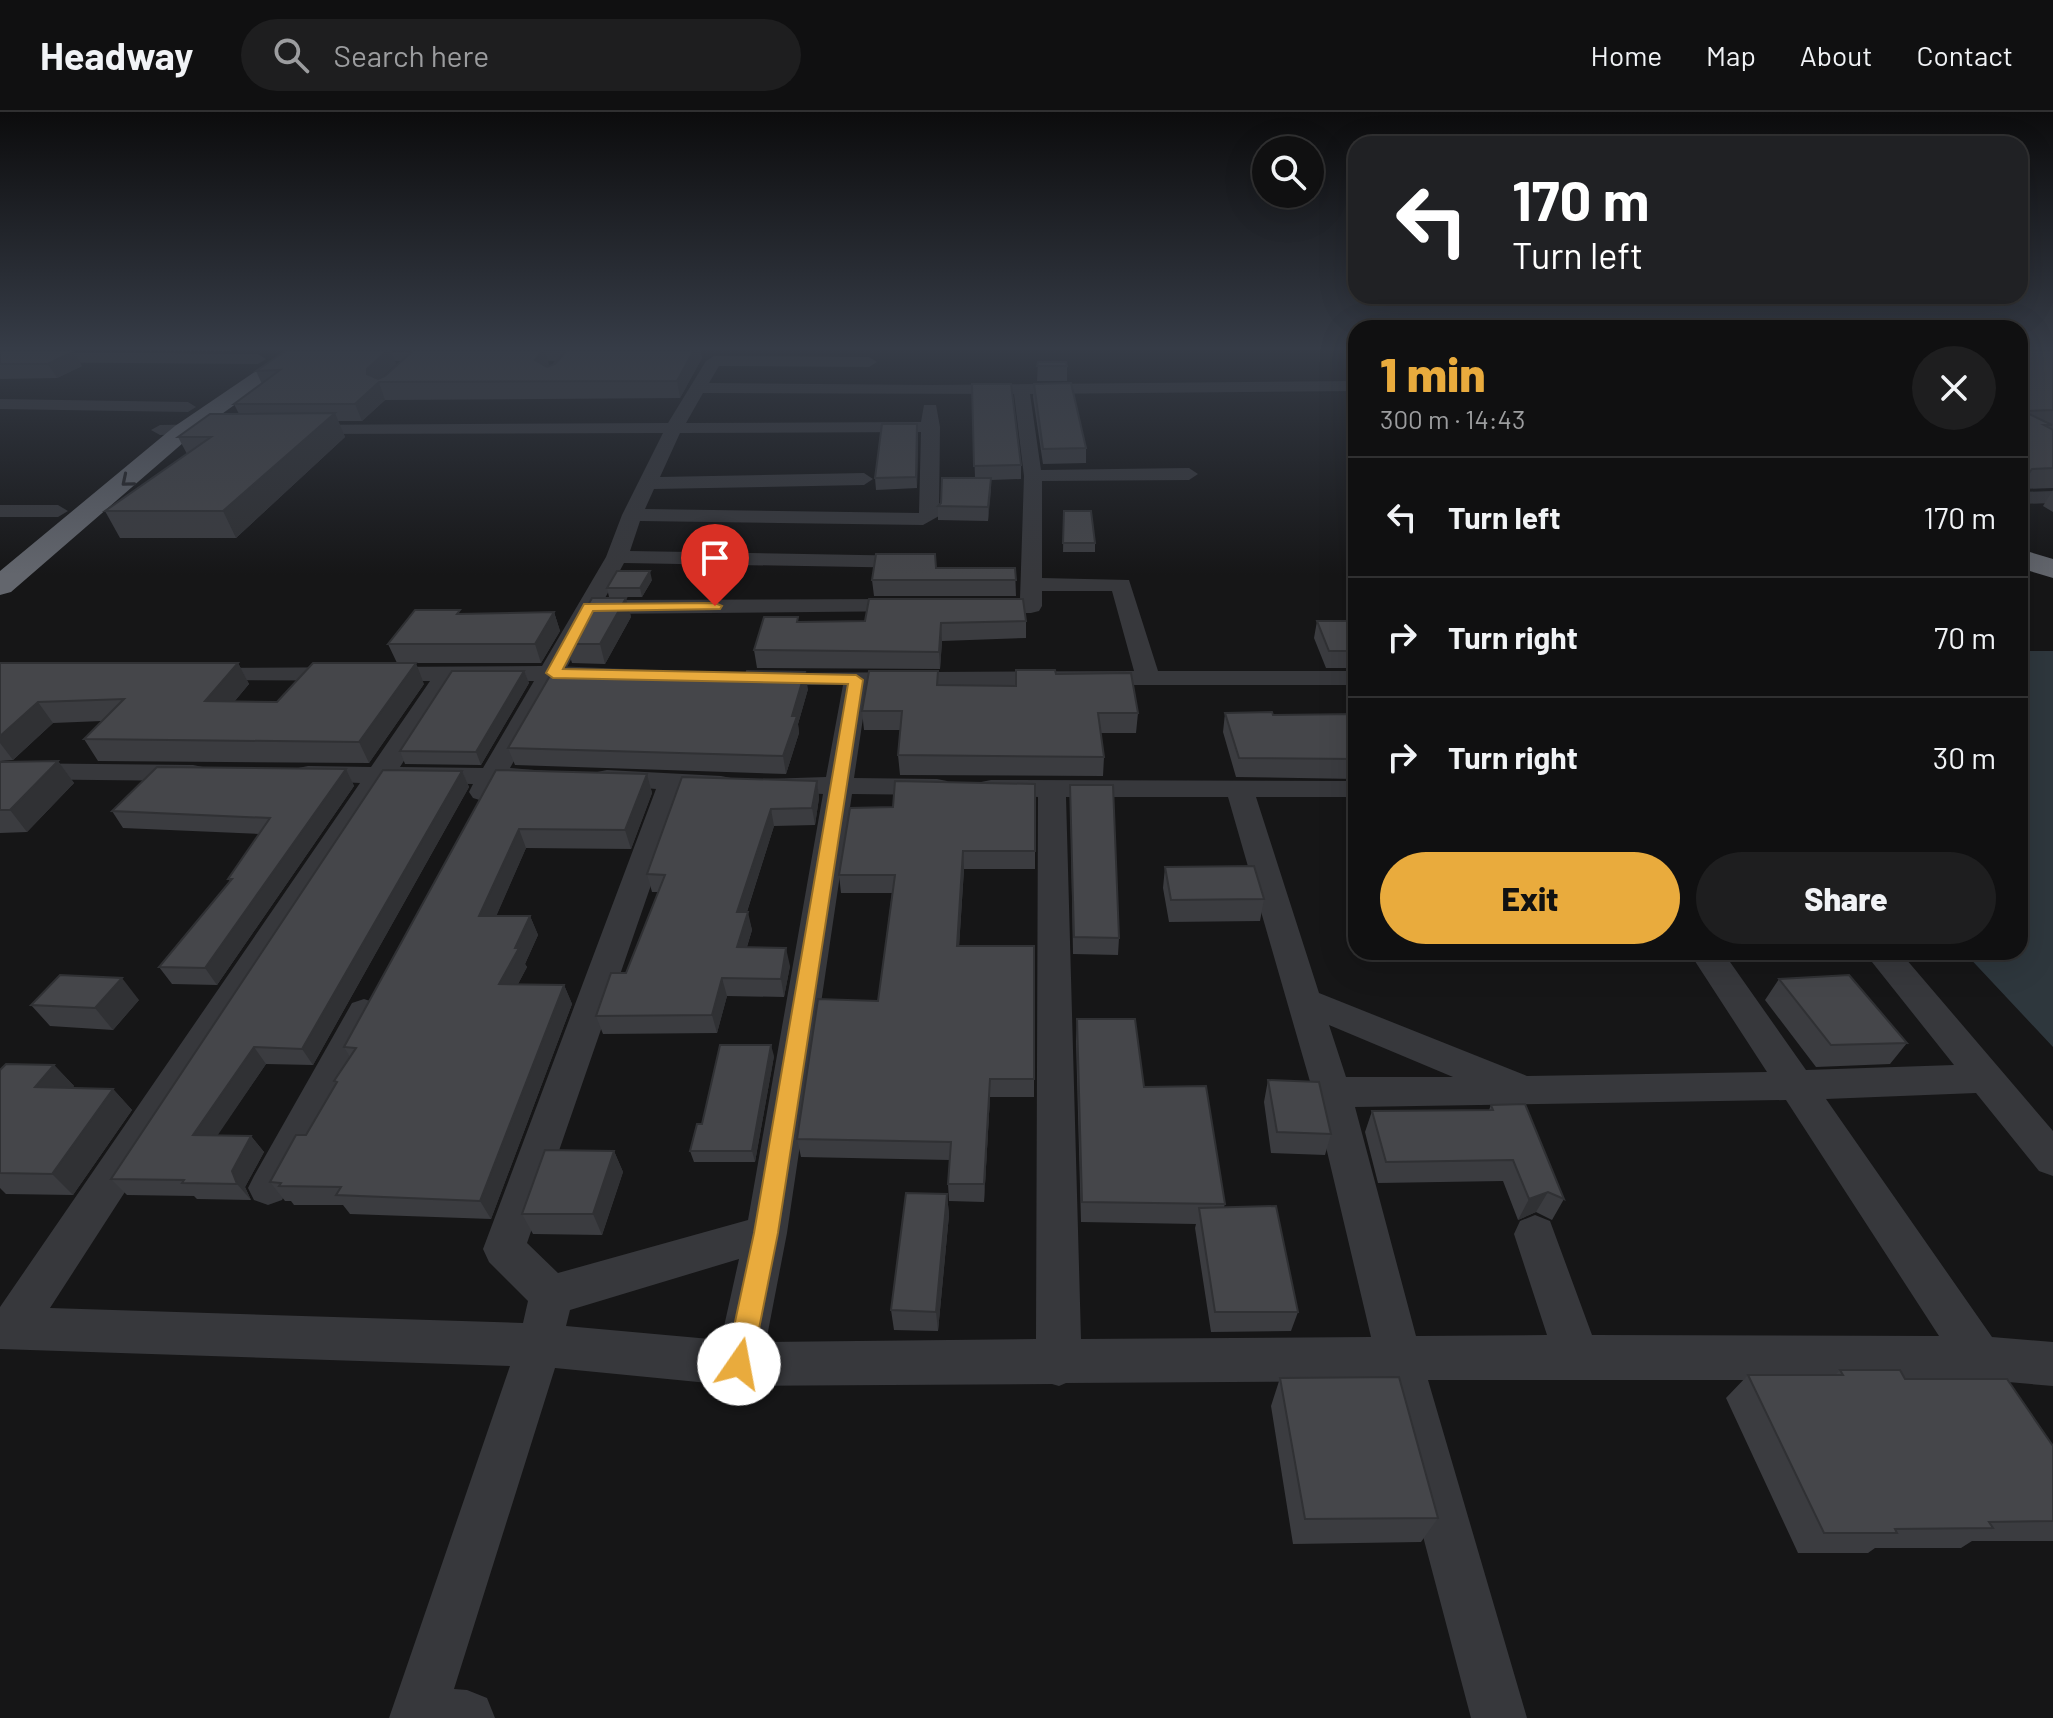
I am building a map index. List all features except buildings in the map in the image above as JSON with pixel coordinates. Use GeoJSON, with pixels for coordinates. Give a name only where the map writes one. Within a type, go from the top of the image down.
{"type":"FeatureCollection","features":[{"type":"Feature","properties":{"kind":"highway"},"geometry":{"type":"LineString","coordinates":[[0,558],[160,430],[171,425]]}},
{"type":"Feature","properties":{"kind":"highway"},"geometry":{"type":"LineString","coordinates":[[0,586],[179,425]]}},
{"type":"Feature","properties":{"kind":"highway"},"geometry":{"type":"LineString","coordinates":[[2028,549],[2053,557]]}},
{"type":"Feature","properties":{"kind":"highway"},"geometry":{"type":"LineString","coordinates":[[2028,561],[2053,569]]}},
{"type":"Feature","properties":{"kind":"street"},"geometry":{"type":"LineString","coordinates":[[217,425],[234,429]]}},
{"type":"Feature","properties":{"kind":"street"},"geometry":{"type":"LineString","coordinates":[[589,607],[1031,606],[1033,476],[1026,425]]}},
{"type":"Feature","properties":{"kind":"street"},"geometry":{"type":"LineString","coordinates":[[470,817],[617,557],[632,515],[675,426]]}},
{"type":"Feature","properties":{"kind":"street"},"geometry":{"type":"LineString","coordinates":[[281,429],[931,427],[929,516],[923,519],[632,515]]}},
{"type":"Feature","properties":{"kind":"street"},"geometry":{"type":"LineString","coordinates":[[1033,476],[1189,474]]}},
{"type":"Feature","properties":{"kind":"street"},"geometry":{"type":"LineString","coordinates":[[648,483],[864,479]]}},
{"type":"Feature","properties":{"kind":"street"},"geometry":{"type":"LineString","coordinates":[[2028,498],[2053,497]]}},
{"type":"Feature","properties":{"kind":"street"},"geometry":{"type":"LineString","coordinates":[[0,511],[58,511]]}},
{"type":"Feature","properties":{"kind":"street"},"geometry":{"type":"LineString","coordinates":[[617,557],[933,562]]}},
{"type":"Feature","properties":{"kind":"street"},"geometry":{"type":"LineString","coordinates":[[1031,584],[1121,585],[1148,677]]}},
{"type":"Feature","properties":{"kind":"street"},"geometry":{"type":"LineString","coordinates":[[176,673],[617,675]]}},
{"type":"Feature","properties":{"kind":"street"},"geometry":{"type":"LineString","coordinates":[[5,1328],[448,673]]}},
{"type":"Feature","properties":{"kind":"street"},"geometry":{"type":"LineString","coordinates":[[744,677],[856,680],[1348,678]]}},
{"type":"Feature","properties":{"kind":"street"},"geometry":{"type":"LineString","coordinates":[[739,1364],[766,1233],[856,680]]}},
{"type":"Feature","properties":{"kind":"street"},"geometry":{"type":"LineString","coordinates":[[0,771],[220,773]]}},
{"type":"Feature","properties":{"kind":"street"},"geometry":{"type":"LineString","coordinates":[[283,774],[556,777]]}},
{"type":"Feature","properties":{"kind":"street"},"geometry":{"type":"LineString","coordinates":[[588,778],[1052,790],[1348,789]]}},
{"type":"Feature","properties":{"kind":"street"},"geometry":{"type":"LineString","coordinates":[[551,1295],[504,1249],[673,782]]}},
{"type":"Feature","properties":{"kind":"street"},"geometry":{"type":"LineString","coordinates":[[1052,790],[1059,1364]]}},
{"type":"Feature","properties":{"kind":"street"},"geometry":{"type":"LineString","coordinates":[[1240,791],[1332,1092],[1400,1361],[1499,1718]]}},
{"type":"Feature","properties":{"kind":"street"},"geometry":{"type":"LineString","coordinates":[[1711,960],[2012,1407]]}},
{"type":"Feature","properties":{"kind":"street"},"geometry":{"type":"LineString","coordinates":[[1888,960],[2053,1159]]}},
{"type":"Feature","properties":{"kind":"street"},"geometry":{"type":"LineString","coordinates":[[268,1188],[373,996]]}},
{"type":"Feature","properties":{"kind":"street"},"geometry":{"type":"LineString","coordinates":[[1305,1001],[1531,1093]]}},
{"type":"Feature","properties":{"kind":"street"},"geometry":{"type":"LineString","coordinates":[[1332,1092],[1531,1093],[1795,1087],[1985,1078]]}},
{"type":"Feature","properties":{"kind":"street"},"geometry":{"type":"LineString","coordinates":[[551,1295],[766,1233]]}},
{"type":"Feature","properties":{"kind":"street"},"geometry":{"type":"LineString","coordinates":[[1535,1234],[1577,1357]]}},
{"type":"Feature","properties":{"kind":"street"},"geometry":{"type":"LineString","coordinates":[[434,1717],[540,1345],[551,1295]]}},
{"type":"Feature","properties":{"kind":"street"},"geometry":{"type":"LineString","coordinates":[[5,1328],[540,1345],[739,1364],[1059,1364],[1577,1357],[1979,1358],[2053,1364]]}},
{"type":"Feature","properties":{"kind":"shaded area"},"geometry":{"type":"Polygon","coordinates":[[[2028,651],[2053,651],[2053,1047],[1971,960],[2028,960],[2028,651]]]}},
{"type":"Feature","properties":{"kind":"route"},"geometry":{"type":"LineString","coordinates":[[715,606],[589,607],[553,673],[856,680],[766,1233],[739,1364]]}}]}
